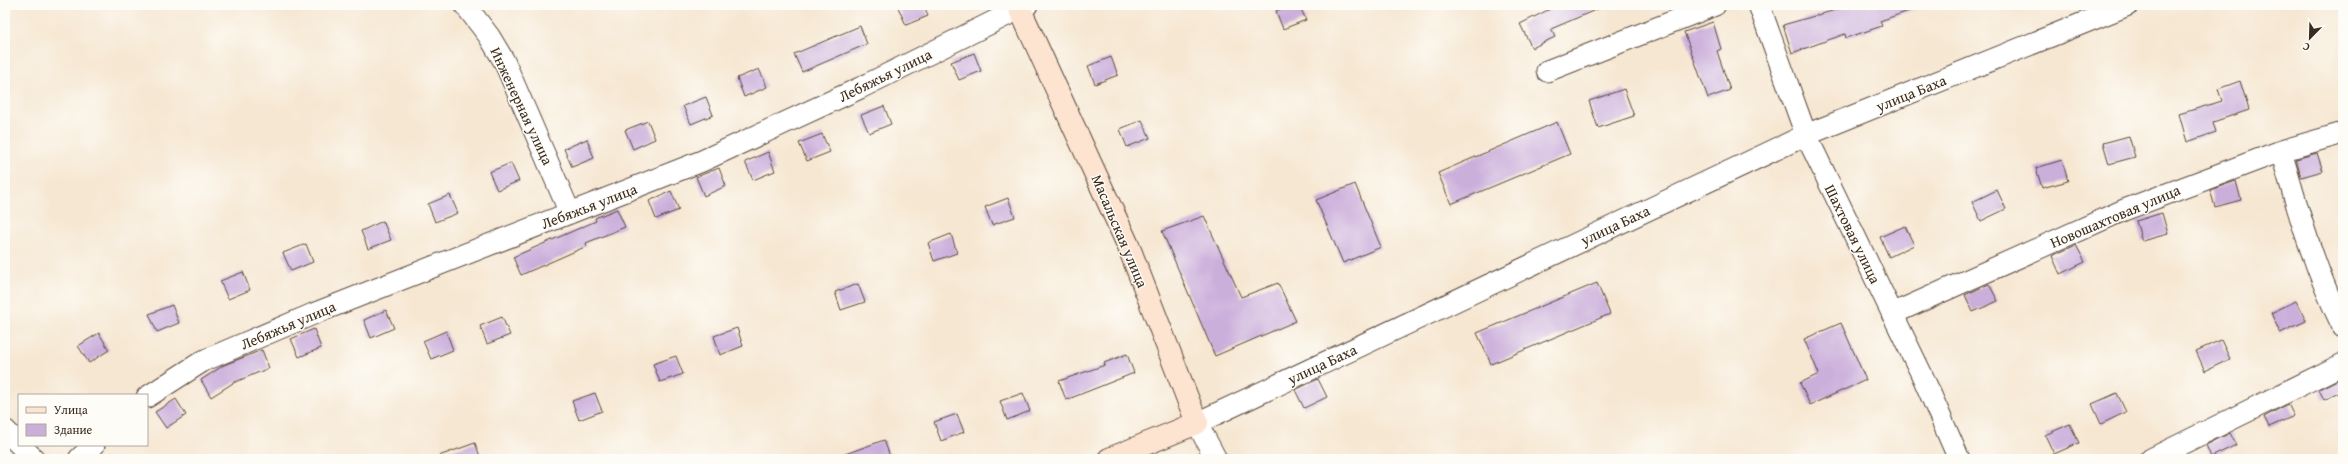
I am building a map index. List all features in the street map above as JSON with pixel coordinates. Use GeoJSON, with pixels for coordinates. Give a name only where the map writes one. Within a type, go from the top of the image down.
{"type":"FeatureCollection","features":[{"type":"Feature","properties":{"kind":"street","name":"Инженерная улица"},"geometry":{"type":"LineString","coordinates":[[465,5],[489,36],[504,61],[570,213]]}},
{"type":"Feature","properties":{"kind":"street"},"geometry":{"type":"LineString","coordinates":[[1547,71],[1715,5]]}},
{"type":"Feature","properties":{"kind":"street","name":"Шахтовая улица"},"geometry":{"type":"LineString","coordinates":[[1759,5],[1806,135],[1922,375],[1959,459]]}},
{"type":"Feature","properties":{"kind":"street","name":"улица Баха"},"geometry":{"type":"LineString","coordinates":[[1108,459],[1198,423],[1806,135],[2128,5]]}},
{"type":"Feature","properties":{"kind":"street","name":"Лебяжья улица"},"geometry":{"type":"LineString","coordinates":[[148,396],[203,361],[313,314],[702,162],[860,88],[1022,6]]}},
{"type":"Feature","properties":{"kind":"street","name":"Масальская улица"},"geometry":{"type":"LineString","coordinates":[[1022,6],[1128,245],[1198,423],[1216,459]]}},
{"type":"Feature","properties":{"kind":"street","name":"Новошахтовая улица"},"geometry":{"type":"LineString","coordinates":[[1892,314],[2124,210],[2281,152],[2343,133]]}},
{"type":"Feature","properties":{"kind":"street"},"geometry":{"type":"LineString","coordinates":[[2281,152],[2296,208],[2329,298],[2343,326]]}},
{"type":"Feature","properties":{"kind":"street"},"geometry":{"type":"LineString","coordinates":[[2151,459],[2343,364]]}},
{"type":"Feature","properties":{"kind":"street"},"geometry":{"type":"LineString","coordinates":[[5,430],[18,442]]}},
{"type":"Feature","properties":{"kind":"street"},"geometry":{"type":"LineString","coordinates":[[22,446],[34,459]]}},
{"type":"Feature","properties":{"kind":"street"},"geometry":{"type":"LineString","coordinates":[[79,459],[93,446]]}},
{"type":"Feature","properties":{"kind":"building"},"geometry":{"type":"Polygon","coordinates":[[[897,5],[924,5],[928,16],[906,25],[897,5]]]}},
{"type":"Feature","properties":{"kind":"building"},"geometry":{"type":"Polygon","coordinates":[[[1289,5],[1299,5],[1306,20],[1283,29],[1276,11],[1289,5]]]}},
{"type":"Feature","properties":{"kind":"building"},"geometry":{"type":"Polygon","coordinates":[[[1558,5],[1607,5],[1551,29],[1555,37],[1532,48],[1520,24],[1558,5]]]}},
{"type":"Feature","properties":{"kind":"building"},"geometry":{"type":"Polygon","coordinates":[[[1853,5],[1920,5],[1920,7],[1880,21],[1882,26],[1846,38],[1845,34],[1792,53],[1783,25],[1853,5]]]}},
{"type":"Feature","properties":{"kind":"building"},"geometry":{"type":"Polygon","coordinates":[[[1713,22],[1721,49],[1717,51],[1730,90],[1708,98],[1684,32],[1713,22]]]}},
{"type":"Feature","properties":{"kind":"building"},"geometry":{"type":"Polygon","coordinates":[[[860,26],[867,44],[802,72],[794,54],[860,26]]]}},
{"type":"Feature","properties":{"kind":"building"},"geometry":{"type":"Polygon","coordinates":[[[974,53],[981,71],[959,80],[951,62],[974,53]]]}},
{"type":"Feature","properties":{"kind":"building"},"geometry":{"type":"Polygon","coordinates":[[[1111,57],[1118,75],[1095,84],[1088,66],[1111,57]]]}},
{"type":"Feature","properties":{"kind":"building"},"geometry":{"type":"Polygon","coordinates":[[[759,69],[767,87],[744,97],[737,78],[759,69]]]}},
{"type":"Feature","properties":{"kind":"building"},"geometry":{"type":"Polygon","coordinates":[[[2240,81],[2249,110],[2213,122],[2216,132],[2187,142],[2179,114],[2222,101],[2218,89],[2240,81]]]}},
{"type":"Feature","properties":{"kind":"building"},"geometry":{"type":"Polygon","coordinates":[[[1624,89],[1634,116],[1598,128],[1589,101],[1624,89]]]}},
{"type":"Feature","properties":{"kind":"building"},"geometry":{"type":"Polygon","coordinates":[[[706,97],[713,115],[691,124],[683,106],[706,97]]]}},
{"type":"Feature","properties":{"kind":"building"},"geometry":{"type":"Polygon","coordinates":[[[884,106],[891,124],[869,133],[861,115],[884,106]]]}},
{"type":"Feature","properties":{"kind":"building"},"geometry":{"type":"Polygon","coordinates":[[[1142,120],[1150,138],[1127,147],[1120,129],[1142,120]]]}},
{"type":"Feature","properties":{"kind":"building"},"geometry":{"type":"Polygon","coordinates":[[[648,121],[655,139],[633,149],[625,130],[648,121]]]}},
{"type":"Feature","properties":{"kind":"building"},"geometry":{"type":"Polygon","coordinates":[[[1557,122],[1570,154],[1451,204],[1438,173],[1557,122]]]}},
{"type":"Feature","properties":{"kind":"building"},"geometry":{"type":"Polygon","coordinates":[[[822,134],[830,152],[807,161],[799,143],[822,134]]]}},
{"type":"Feature","properties":{"kind":"building"},"geometry":{"type":"Polygon","coordinates":[[[2129,136],[2135,157],[2109,164],[2103,143],[2129,136]]]}},
{"type":"Feature","properties":{"kind":"building"},"geometry":{"type":"Polygon","coordinates":[[[587,139],[594,158],[572,167],[564,149],[587,139]]]}},
{"type":"Feature","properties":{"kind":"building"},"geometry":{"type":"Polygon","coordinates":[[[768,152],[775,171],[753,180],[745,162],[768,152]]]}},
{"type":"Feature","properties":{"kind":"building"},"geometry":{"type":"Polygon","coordinates":[[[2317,153],[2323,171],[2301,177],[2296,159],[2317,153]]]}},
{"type":"Feature","properties":{"kind":"building"},"geometry":{"type":"Polygon","coordinates":[[[2062,160],[2068,181],[2042,188],[2036,168],[2062,160]]]}},
{"type":"Feature","properties":{"kind":"building"},"geometry":{"type":"Polygon","coordinates":[[[511,163],[519,181],[497,190],[489,172],[511,163]]]}},
{"type":"Feature","properties":{"kind":"building"},"geometry":{"type":"Polygon","coordinates":[[[719,168],[726,186],[704,196],[696,177],[719,168]]]}},
{"type":"Feature","properties":{"kind":"building"},"geometry":{"type":"Polygon","coordinates":[[[2236,181],[2241,200],[2215,207],[2210,190],[2236,181]]]}},
{"type":"Feature","properties":{"kind":"building"},"geometry":{"type":"Polygon","coordinates":[[[1355,184],[1381,247],[1343,263],[1316,200],[1355,184]]]}},
{"type":"Feature","properties":{"kind":"building"},"geometry":{"type":"Polygon","coordinates":[[[1997,190],[2006,209],[1981,221],[1972,202],[1997,190]]]}},
{"type":"Feature","properties":{"kind":"building"},"geometry":{"type":"Polygon","coordinates":[[[671,191],[679,210],[656,219],[649,201],[671,191]]]}},
{"type":"Feature","properties":{"kind":"building"},"geometry":{"type":"Polygon","coordinates":[[[450,195],[458,213],[435,222],[428,204],[450,195]]]}},
{"type":"Feature","properties":{"kind":"building"},"geometry":{"type":"Polygon","coordinates":[[[1008,198],[1015,217],[992,225],[985,207],[1008,198]]]}},
{"type":"Feature","properties":{"kind":"building"},"geometry":{"type":"Polygon","coordinates":[[[617,209],[625,227],[586,243],[587,246],[521,275],[513,257],[596,221],[595,218],[617,209]]]}},
{"type":"Feature","properties":{"kind":"building"},"geometry":{"type":"Polygon","coordinates":[[[2162,213],[2168,234],[2142,241],[2136,221],[2162,213]]]}},
{"type":"Feature","properties":{"kind":"building"},"geometry":{"type":"Polygon","coordinates":[[[1204,216],[1241,297],[1278,283],[1296,321],[1215,356],[1162,231],[1204,216]]]}},
{"type":"Feature","properties":{"kind":"building"},"geometry":{"type":"Polygon","coordinates":[[[383,221],[391,240],[368,249],[361,231],[383,221]]]}},
{"type":"Feature","properties":{"kind":"building"},"geometry":{"type":"Polygon","coordinates":[[[1905,226],[1914,245],[1889,257],[1880,237],[1905,226]]]}},
{"type":"Feature","properties":{"kind":"building"},"geometry":{"type":"Polygon","coordinates":[[[951,234],[957,253],[934,261],[928,243],[951,234]]]}},
{"type":"Feature","properties":{"kind":"building"},"geometry":{"type":"Polygon","coordinates":[[[306,244],[313,262],[291,271],[283,253],[306,244]]]}},
{"type":"Feature","properties":{"kind":"building"},"geometry":{"type":"Polygon","coordinates":[[[2076,245],[2085,262],[2060,274],[2052,256],[2076,245]]]}},
{"type":"Feature","properties":{"kind":"building"},"geometry":{"type":"Polygon","coordinates":[[[243,272],[250,290],[228,299],[220,281],[243,272]]]}},
{"type":"Feature","properties":{"kind":"building"},"geometry":{"type":"Polygon","coordinates":[[[1597,283],[1610,314],[1491,364],[1477,333],[1597,283]]]}},
{"type":"Feature","properties":{"kind":"building"},"geometry":{"type":"Polygon","coordinates":[[[858,284],[865,302],[841,310],[835,292],[858,284]]]}},
{"type":"Feature","properties":{"kind":"building"},"geometry":{"type":"Polygon","coordinates":[[[1989,284],[1998,301],[1973,312],[1965,295],[1989,284]]]}},
{"type":"Feature","properties":{"kind":"building"},"geometry":{"type":"Polygon","coordinates":[[[2296,301],[2306,321],[2280,333],[2271,313],[2296,301]]]}},
{"type":"Feature","properties":{"kind":"building"},"geometry":{"type":"Polygon","coordinates":[[[172,305],[179,323],[157,332],[149,314],[172,305]]]}},
{"type":"Feature","properties":{"kind":"building"},"geometry":{"type":"Polygon","coordinates":[[[386,310],[394,328],[371,338],[364,320],[386,310]]]}},
{"type":"Feature","properties":{"kind":"building"},"geometry":{"type":"Polygon","coordinates":[[[502,317],[510,335],[487,344],[480,326],[502,317]]]}},
{"type":"Feature","properties":{"kind":"building"},"geometry":{"type":"Polygon","coordinates":[[[1841,323],[1866,380],[1810,405],[1800,383],[1819,374],[1804,339],[1841,323]]]}},
{"type":"Feature","properties":{"kind":"building"},"geometry":{"type":"Polygon","coordinates":[[[737,328],[743,346],[720,355],[714,336],[737,328]]]}},
{"type":"Feature","properties":{"kind":"building"},"geometry":{"type":"Polygon","coordinates":[[[314,329],[321,348],[299,357],[291,339],[314,329]]]}},
{"type":"Feature","properties":{"kind":"building"},"geometry":{"type":"Polygon","coordinates":[[[446,331],[453,350],[431,359],[423,341],[446,331]]]}},
{"type":"Feature","properties":{"kind":"building"},"geometry":{"type":"Polygon","coordinates":[[[99,333],[109,350],[89,363],[78,346],[99,333]]]}},
{"type":"Feature","properties":{"kind":"building"},"geometry":{"type":"Polygon","coordinates":[[[2221,340],[2230,359],[2205,371],[2196,351],[2221,340]]]}},
{"type":"Feature","properties":{"kind":"building"},"geometry":{"type":"Polygon","coordinates":[[[262,350],[269,368],[233,383],[211,397],[201,380],[224,365],[262,350]]]}},
{"type":"Feature","properties":{"kind":"building"},"geometry":{"type":"Polygon","coordinates":[[[1127,354],[1134,373],[1066,400],[1059,381],[1105,365],[1104,363],[1127,354]]]}},
{"type":"Feature","properties":{"kind":"building"},"geometry":{"type":"Polygon","coordinates":[[[676,356],[683,374],[660,382],[653,364],[676,356]]]}},
{"type":"Feature","properties":{"kind":"building"},"geometry":{"type":"Polygon","coordinates":[[[2343,377],[2343,391],[2324,400],[2319,389],[2343,377]]]}},
{"type":"Feature","properties":{"kind":"building"},"geometry":{"type":"Polygon","coordinates":[[[1318,379],[1327,397],[1304,408],[1295,390],[1318,379]]]}},
{"type":"Feature","properties":{"kind":"building"},"geometry":{"type":"Polygon","coordinates":[[[595,393],[602,411],[579,420],[572,401],[595,393]]]}},
{"type":"Feature","properties":{"kind":"building"},"geometry":{"type":"Polygon","coordinates":[[[1023,393],[1030,411],[1007,420],[1000,401],[1023,393]]]}},
{"type":"Feature","properties":{"kind":"building"},"geometry":{"type":"Polygon","coordinates":[[[2117,393],[2126,412],[2101,424],[2092,404],[2117,393]]]}},
{"type":"Feature","properties":{"kind":"building"},"geometry":{"type":"Polygon","coordinates":[[[176,399],[186,415],[166,428],[155,412],[176,399]]]}},
{"type":"Feature","properties":{"kind":"building"},"geometry":{"type":"Polygon","coordinates":[[[2288,404],[2294,416],[2269,427],[2264,417],[2288,404]]]}},
{"type":"Feature","properties":{"kind":"building"},"geometry":{"type":"Polygon","coordinates":[[[957,414],[964,432],[941,441],[934,422],[957,414]]]}},
{"type":"Feature","properties":{"kind":"building"},"geometry":{"type":"Polygon","coordinates":[[[2070,424],[2079,443],[2054,454],[2045,435],[2070,424]]]}},
{"type":"Feature","properties":{"kind":"building"},"geometry":{"type":"Polygon","coordinates":[[[2230,433],[2236,445],[2211,457],[2206,445],[2230,433]]]}},
{"type":"Feature","properties":{"kind":"building"},"geometry":{"type":"Polygon","coordinates":[[[884,440],[891,459],[837,459],[837,457],[884,440]]]}},
{"type":"Feature","properties":{"kind":"building"},"geometry":{"type":"Polygon","coordinates":[[[475,443],[481,459],[436,459],[436,457],[475,443]]]}}]}
